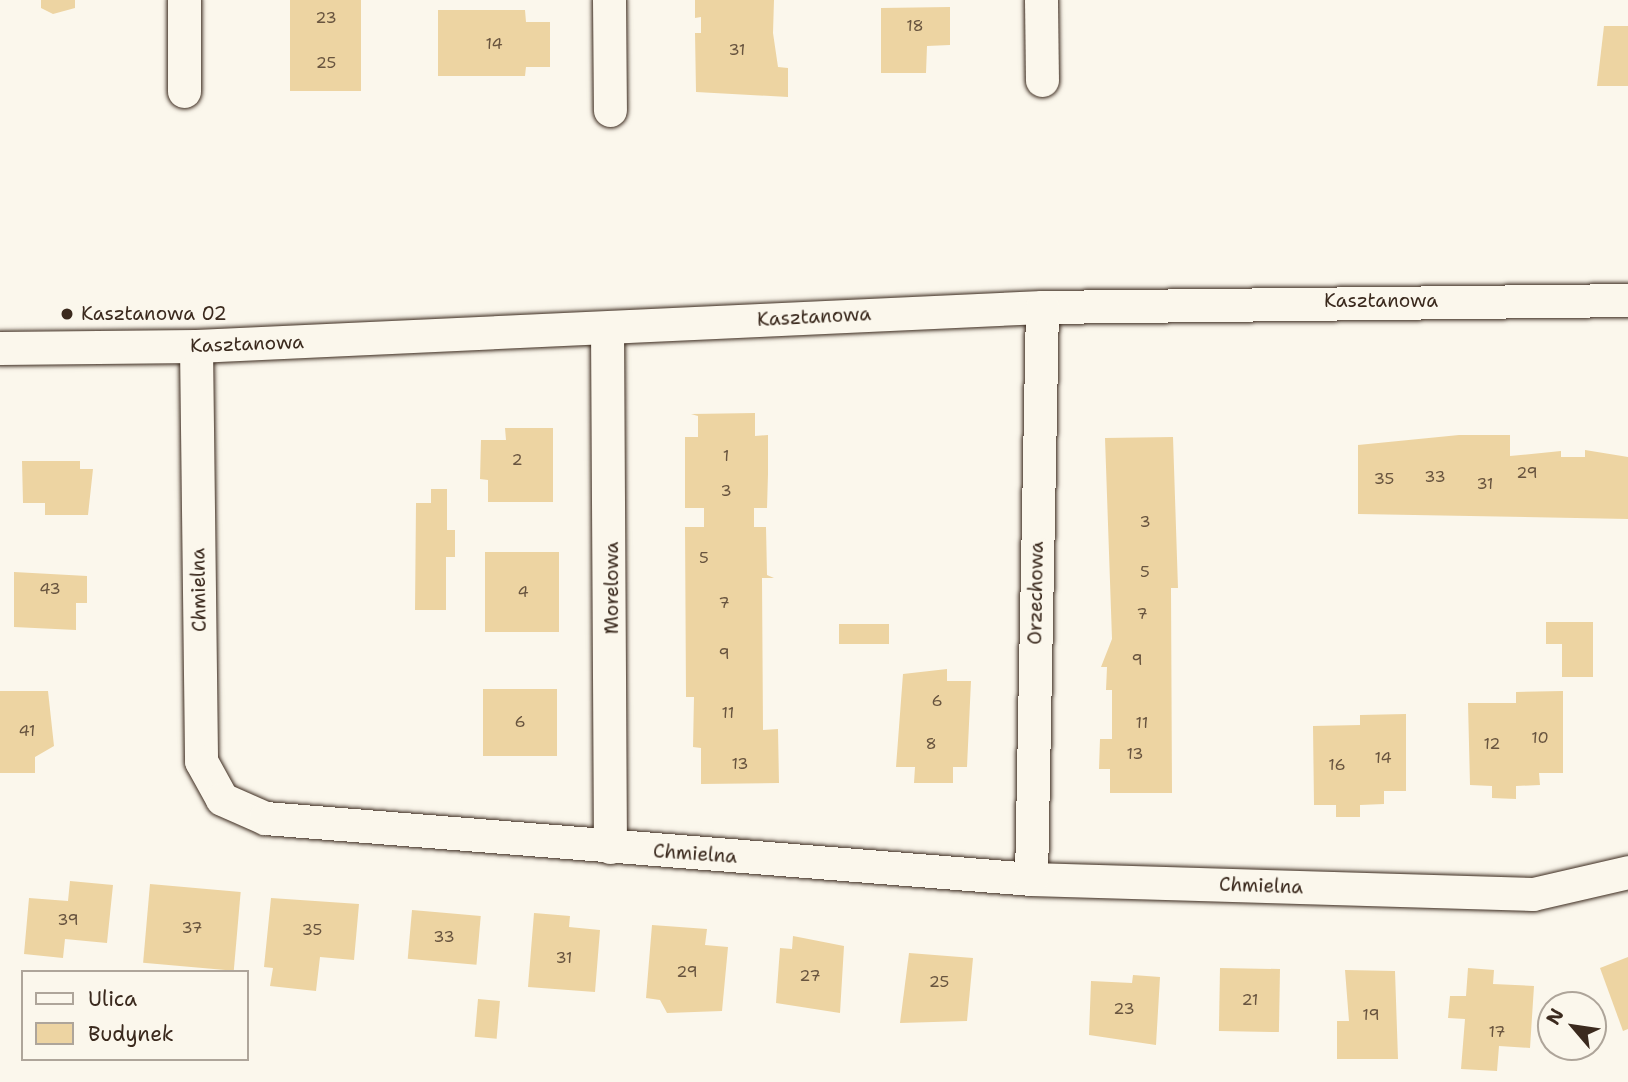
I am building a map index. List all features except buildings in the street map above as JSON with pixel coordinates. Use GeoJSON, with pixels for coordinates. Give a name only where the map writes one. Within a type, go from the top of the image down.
{"type":"FeatureCollection","features":[{"type":"Feature","properties":{"kind":"street"},"geometry":{"type":"LineString","coordinates":[[184,0],[184,91]]}},
{"type":"Feature","properties":{"kind":"street"},"geometry":{"type":"LineString","coordinates":[[610,0],[610,110]]}},
{"type":"Feature","properties":{"kind":"street"},"geometry":{"type":"LineString","coordinates":[[1041,0],[1042,80]]}},
{"type":"Feature","properties":{"kind":"street","name":"Kasztanowa"},"geometry":{"type":"LineString","coordinates":[[0,348],[196,346],[1042,307],[1628,300]]}},
{"type":"Feature","properties":{"kind":"street","name":"Orzechowa"},"geometry":{"type":"LineString","coordinates":[[1031,879],[1042,307]]}},
{"type":"Feature","properties":{"kind":"street","name":"Morelowa"},"geometry":{"type":"LineString","coordinates":[[607,328],[610,847]]}},
{"type":"Feature","properties":{"kind":"street","name":"Chmielna"},"geometry":{"type":"LineString","coordinates":[[196,346],[201,761],[222,799],[265,818],[1031,879],[1532,894],[1628,872]]}},
{"type":"Feature","properties":{"kind":"place","name":"Kasztanowa 02"},"geometry":{"type":"Point","coordinates":[67,314]}}]}
